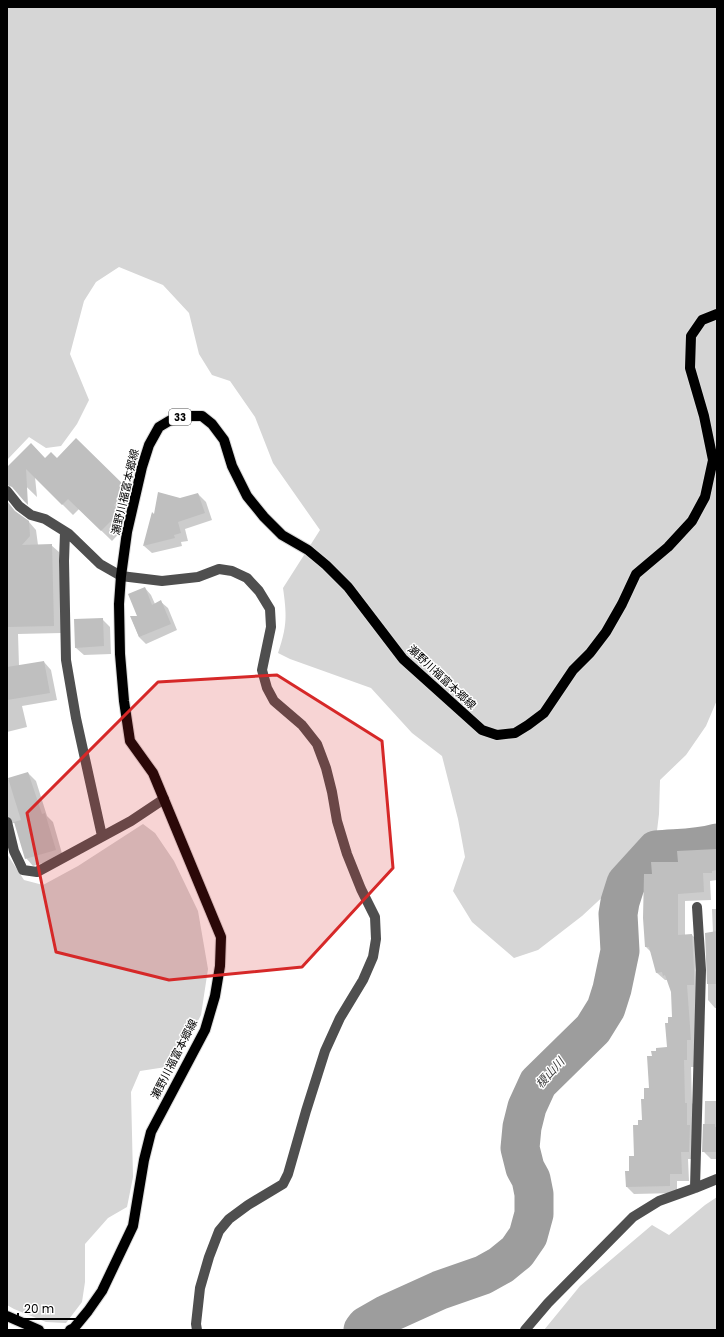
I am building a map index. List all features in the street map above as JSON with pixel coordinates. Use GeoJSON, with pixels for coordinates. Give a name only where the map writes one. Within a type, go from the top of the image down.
{"type":"FeatureCollection","features":[{"type":"Feature","properties":{"kind":"main road","name":"瀬野川福富本郷線"},"geometry":{"type":"LineString","coordinates":[[70,1330],[74,1328],[88,1311],[102,1291],[133,1226],[144,1160],[151,1132],[205,1030],[215,996],[220,966],[221,937],[154,773],[130,741],[124,701],[120,654],[119,604],[122,576],[129,525],[142,467],[149,445],[159,427],[169,421],[183,416],[202,416],[212,424],[224,440],[232,466],[247,496],[264,517],[282,535],[308,550],[326,565],[348,587],[403,659],[482,730],[497,735],[514,733],[544,714],[573,670],[590,653],[606,632],[622,604],[636,574],[668,547],[692,521],[706,497],[713,460],[704,416],[690,368],[691,336],[702,320],[717,314]]}},
{"type":"Feature","properties":{"kind":"main road"},"geometry":{"type":"LineString","coordinates":[[7,1316],[39,1330]]}},
{"type":"Feature","properties":{"kind":"street"},"geometry":{"type":"LineString","coordinates":[[7,491],[19,506],[32,515],[45,519],[65,532],[100,564],[122,576],[162,581],[198,577],[219,569],[232,571],[247,578],[259,591],[270,609],[271,627],[262,670],[267,688],[274,701],[302,725],[317,744],[326,768],[337,821],[347,854],[361,889],[375,917],[376,939],[373,957],[363,980],[340,1018],[325,1051],[288,1174],[283,1184],[248,1205],[229,1219],[219,1231],[200,1288],[196,1324],[197,1330]]}},
{"type":"Feature","properties":{"kind":"street"},"geometry":{"type":"LineString","coordinates":[[65,532],[64,561],[66,660],[76,718],[102,836]]}},
{"type":"Feature","properties":{"kind":"street"},"geometry":{"type":"LineString","coordinates":[[7,822],[14,851],[23,870],[36,872],[131,820],[164,799]]}},
{"type":"Feature","properties":{"kind":"street"},"geometry":{"type":"LineString","coordinates":[[695,1188],[700,970],[697,907]]}},
{"type":"Feature","properties":{"kind":"street"},"geometry":{"type":"LineString","coordinates":[[525,1330],[548,1303],[633,1217],[659,1201],[717,1179]]}},
{"type":"Feature","properties":{"kind":"highlighted area"},"geometry":{"type":"Polygon","coordinates":[[[277,675],[382,741],[393,868],[302,967],[169,980],[56,952],[27,813],[158,682],[277,675]]]}},
{"type":"Feature","properties":{"kind":"shaded area"},"geometry":{"type":"Polygon","coordinates":[[[7,7],[717,7],[717,700],[706,726],[686,755],[660,780],[659,814],[656,839],[637,865],[582,916],[538,950],[514,958],[472,922],[453,891],[465,857],[458,819],[442,756],[412,733],[371,688],[290,659],[278,653],[285,628],[283,588],[320,530],[273,463],[255,417],[230,381],[212,375],[199,354],[189,313],[163,285],[119,267],[96,282],[84,301],[70,354],[89,400],[77,424],[61,446],[46,448],[29,437],[7,460],[7,7]]]}},
{"type":"Feature","properties":{"kind":"shaded area"},"geometry":{"type":"Polygon","coordinates":[[[143,824],[155,833],[174,861],[198,911],[208,969],[201,1015],[181,1053],[166,1067],[140,1071],[131,1092],[133,1177],[127,1207],[108,1218],[85,1244],[85,1282],[82,1302],[66,1323],[46,1322],[7,1305],[7,854],[24,880],[43,885],[78,866],[143,824]]]}},
{"type":"Feature","properties":{"kind":"shaded area"},"geometry":{"type":"Polygon","coordinates":[[[717,1197],[717,1330],[544,1330],[580,1286],[652,1225],[669,1235],[717,1197]]]}},
{"type":"Feature","properties":{"kind":"building"},"geometry":{"type":"Polygon","coordinates":[[[76,438],[129,490],[114,505],[120,512],[101,531],[68,499],[62,505],[26,469],[28,505],[12,487],[7,485],[7,467],[31,443],[45,458],[51,452],[57,458],[76,438]]]}},
{"type":"Feature","properties":{"kind":"building"},"geometry":{"type":"Polygon","coordinates":[[[158,492],[180,498],[198,493],[205,513],[178,522],[181,533],[174,535],[175,538],[143,546],[152,512],[154,514],[158,492]]]}},
{"type":"Feature","properties":{"kind":"building"},"geometry":{"type":"Polygon","coordinates":[[[7,501],[15,511],[29,521],[30,536],[22,545],[52,544],[54,626],[7,627],[7,501]]]}},
{"type":"Feature","properties":{"kind":"building"},"geometry":{"type":"Polygon","coordinates":[[[145,587],[152,605],[161,600],[171,624],[139,637],[130,616],[137,616],[128,594],[145,587]]]}},
{"type":"Feature","properties":{"kind":"building"},"geometry":{"type":"Polygon","coordinates":[[[103,618],[104,646],[75,648],[74,619],[103,618]]]}},
{"type":"Feature","properties":{"kind":"building"},"geometry":{"type":"Polygon","coordinates":[[[44,661],[50,693],[7,700],[7,667],[44,661]]]}},
{"type":"Feature","properties":{"kind":"building"},"geometry":{"type":"Polygon","coordinates":[[[28,772],[42,814],[45,813],[56,850],[25,859],[14,822],[21,820],[8,778],[28,772]]]}},
{"type":"Feature","properties":{"kind":"building"},"geometry":{"type":"Polygon","coordinates":[[[717,849],[717,870],[712,871],[712,873],[703,873],[704,892],[678,894],[678,935],[692,934],[694,970],[694,985],[687,985],[691,1040],[687,1040],[687,1060],[684,1060],[687,1125],[690,1125],[689,1152],[681,1152],[682,1174],[670,1174],[670,1186],[626,1187],[625,1171],[629,1171],[629,1156],[634,1156],[633,1125],[638,1125],[638,1120],[642,1120],[641,1099],[644,1099],[644,1088],[649,1088],[647,1056],[652,1056],[651,1051],[656,1051],[656,1048],[667,1047],[665,1023],[668,1023],[668,1017],[672,1017],[671,992],[665,975],[663,976],[662,972],[656,973],[649,947],[645,947],[643,918],[644,874],[652,874],[651,862],[678,862],[677,851],[717,849]]]}},
{"type":"Feature","properties":{"kind":"building"},"geometry":{"type":"Polygon","coordinates":[[[717,931],[717,984],[707,984],[705,933],[717,931]]]}},
{"type":"Feature","properties":{"kind":"building"},"geometry":{"type":"Polygon","coordinates":[[[703,1124],[715,1124],[715,1127],[717,1127],[717,1152],[702,1152],[703,1124]]]}},
{"type":"Feature","properties":{"kind":"waterway","name":"榎山川"},"geometry":{"type":"LineString","coordinates":[[363,1330],[366,1326],[387,1314],[440,1290],[483,1275],[501,1265],[517,1252],[528,1236],[534,1214],[534,1194],[531,1179],[525,1168],[520,1148],[522,1127],[527,1107],[538,1083],[593,1029],[606,1008],[612,989],[620,951],[618,914],[626,883],[656,850],[694,847],[717,843]]}}]}
